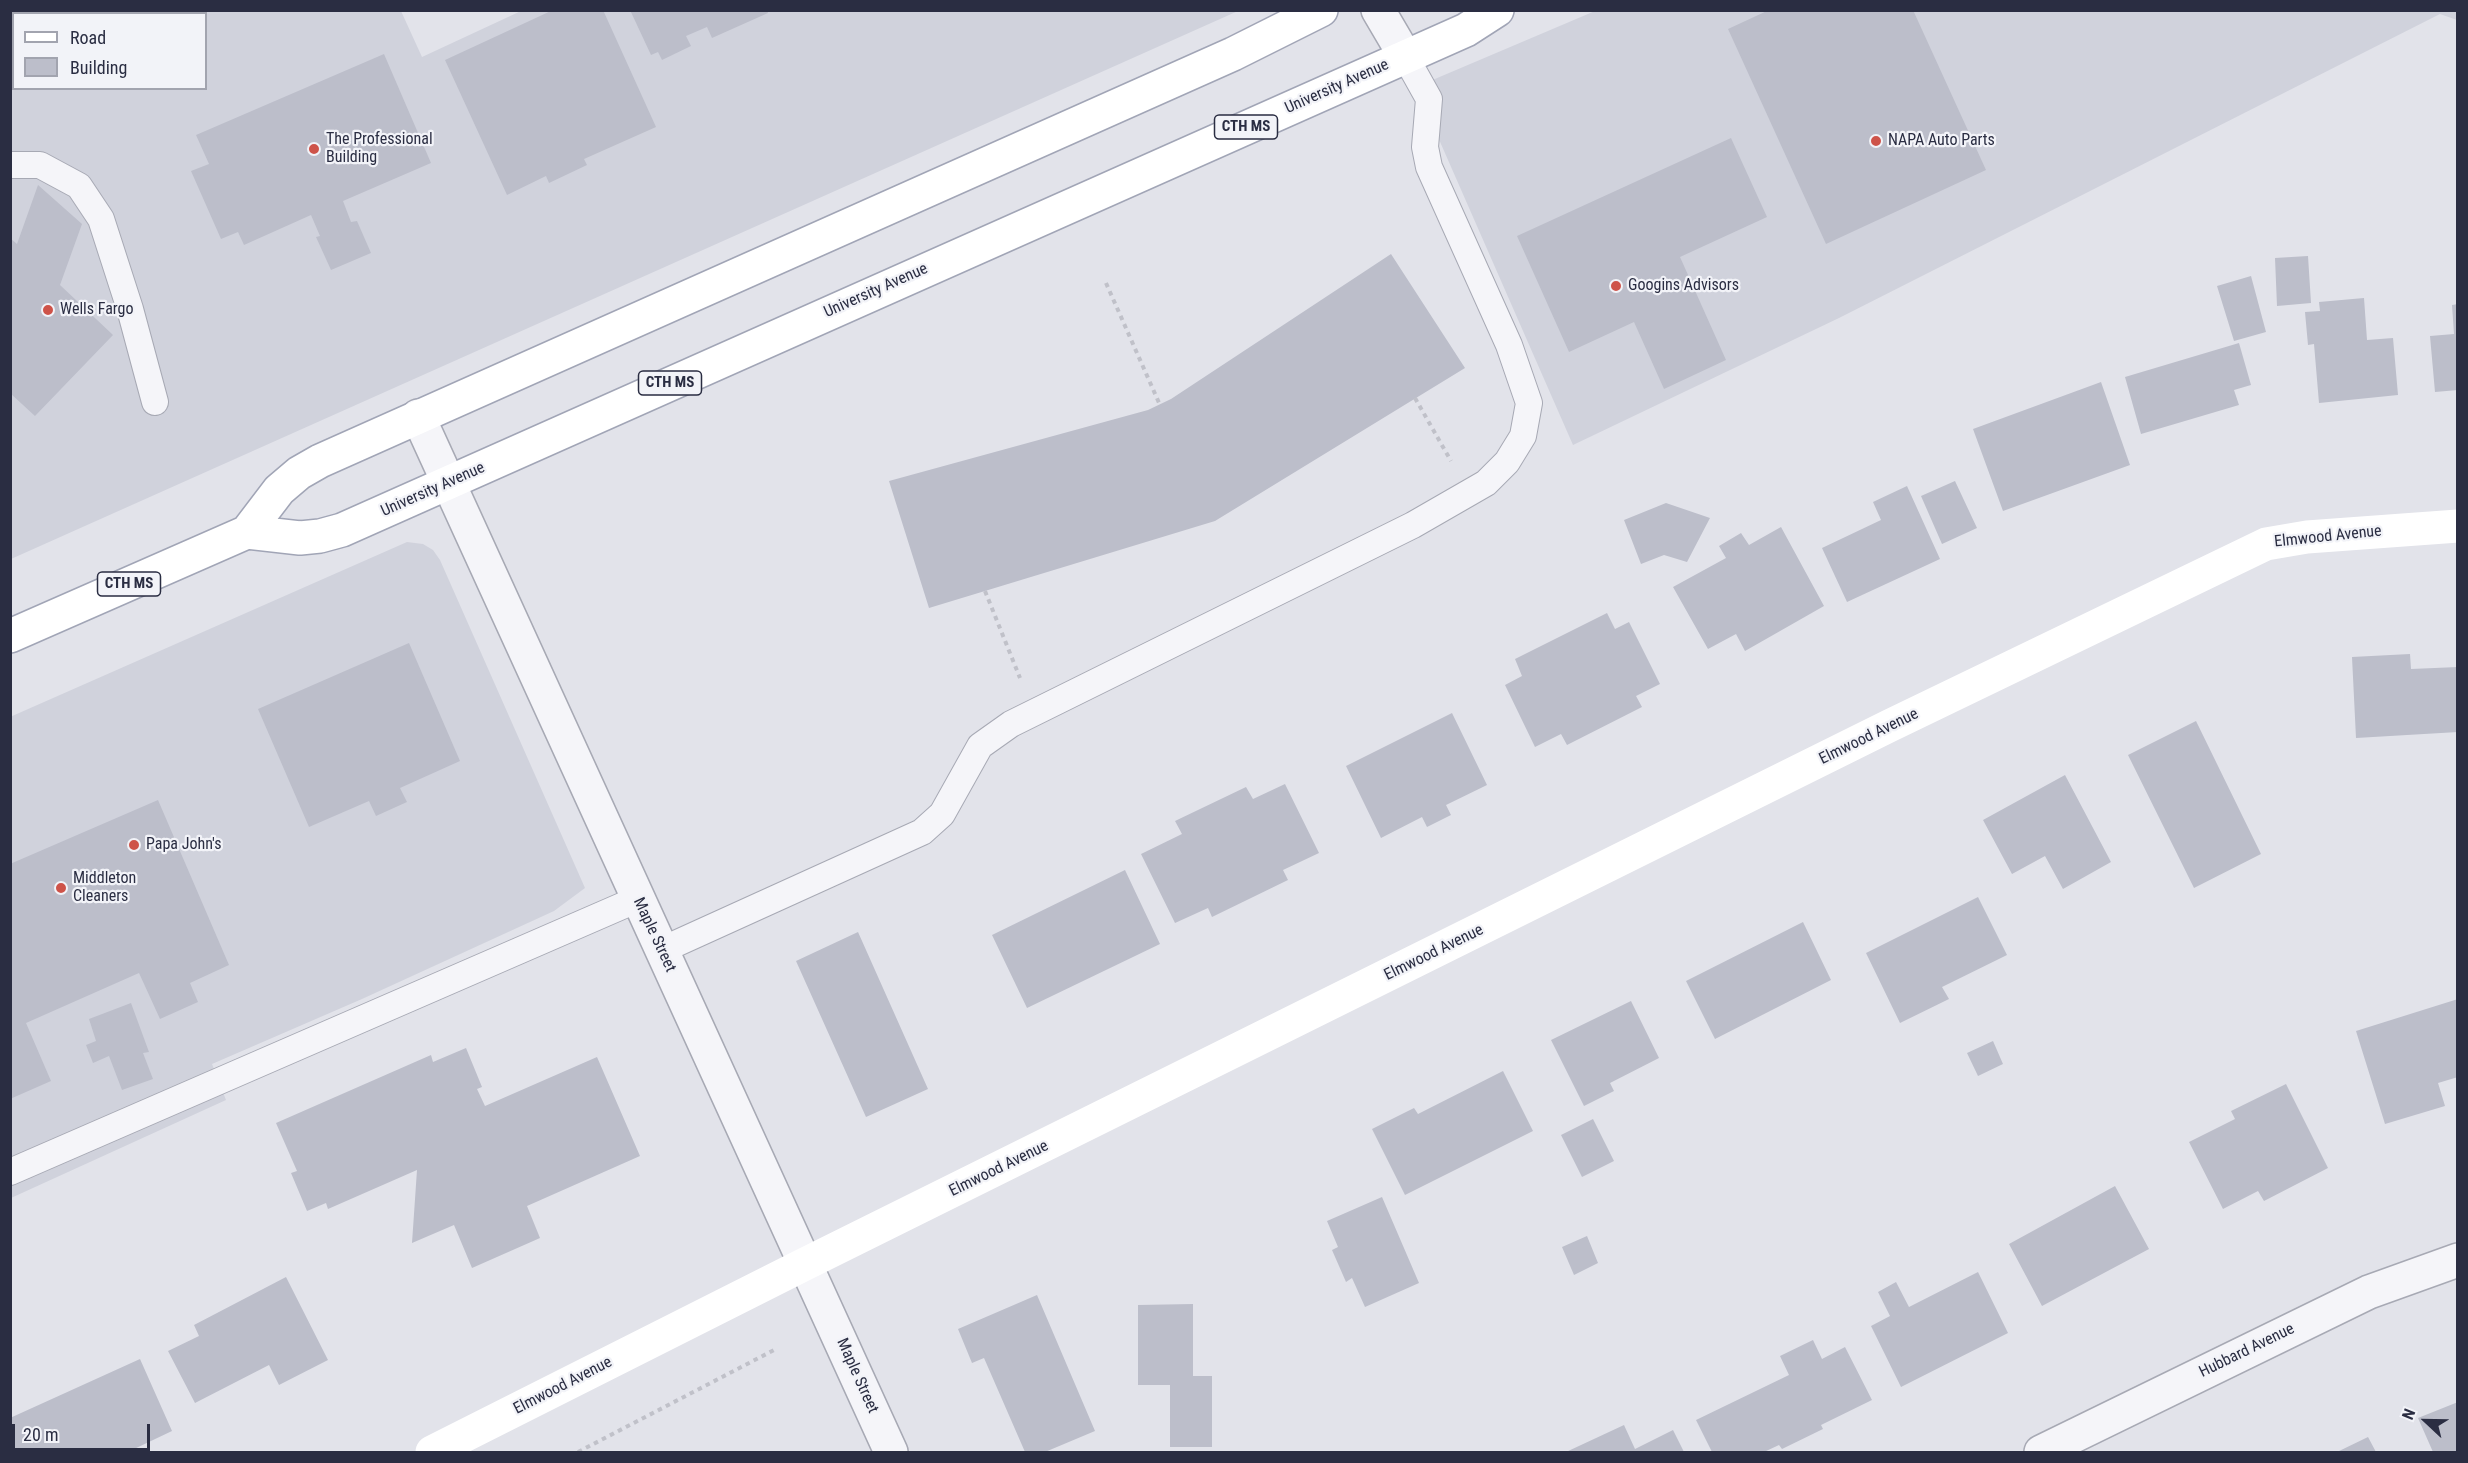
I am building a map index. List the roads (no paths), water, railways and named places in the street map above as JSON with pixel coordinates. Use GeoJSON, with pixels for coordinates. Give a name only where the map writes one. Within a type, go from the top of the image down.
{"type":"FeatureCollection","features":[{"type":"Feature","properties":{"kind":"main road","name":"CTH MS"},"geometry":{"type":"LineString","coordinates":[[10,636],[247,532],[279,490],[299,473],[418,416],[1233,54],[1321,10]]}},
{"type":"Feature","properties":{"kind":"main road","name":"University Avenue"},"geometry":{"type":"LineString","coordinates":[[247,532],[300,538],[332,534],[1466,30],[1497,10]]}},
{"type":"Feature","properties":{"kind":"main road","name":"Elmwood Avenue"},"geometry":{"type":"LineString","coordinates":[[432,1452],[805,1264],[1889,726],[2266,544],[2307,537],[2457,526]]}},
{"type":"Feature","properties":{"kind":"street"},"geometry":{"type":"LineString","coordinates":[[1378,10],[1406,56]]}},
{"type":"Feature","properties":{"kind":"street","name":"Maple Street"},"geometry":{"type":"LineString","coordinates":[[418,416],[891,1452]]}},
{"type":"Feature","properties":{"kind":"street","name":"Hubbard Avenue"},"geometry":{"type":"LineString","coordinates":[[2041,1452],[2369,1292],[2457,1260]]}},
{"type":"Feature","properties":{"kind":"lane"},"geometry":{"type":"LineString","coordinates":[[662,950],[922,832],[942,813],[980,746],[1011,724],[1413,525],[1486,483],[1508,462],[1523,436],[1529,403],[1518,366],[1497,315],[1429,167],[1425,147],[1429,99],[1406,56]]}},
{"type":"Feature","properties":{"kind":"lane"},"geometry":{"type":"LineString","coordinates":[[10,165],[40,165],[79,186],[101,219],[130,309],[155,402]]}},
{"type":"Feature","properties":{"kind":"lane"},"geometry":{"type":"LineString","coordinates":[[10,1172],[638,899]]}},
{"type":"Feature","properties":{"kind":"place","name":"NAPA Auto Parts"},"geometry":{"type":"Point","coordinates":[1876,141]}},
{"type":"Feature","properties":{"kind":"place","name":"The Professional Building"},"geometry":{"type":"Point","coordinates":[314,149]}},
{"type":"Feature","properties":{"kind":"place","name":"Googins Advisors"},"geometry":{"type":"Point","coordinates":[1616,286]}},
{"type":"Feature","properties":{"kind":"place","name":"Wells Fargo"},"geometry":{"type":"Point","coordinates":[48,310]}},
{"type":"Feature","properties":{"kind":"place","name":"Papa John's"},"geometry":{"type":"Point","coordinates":[134,845]}},
{"type":"Feature","properties":{"kind":"place","name":"Middleton Cleaners"},"geometry":{"type":"Point","coordinates":[61,888]}}]}
